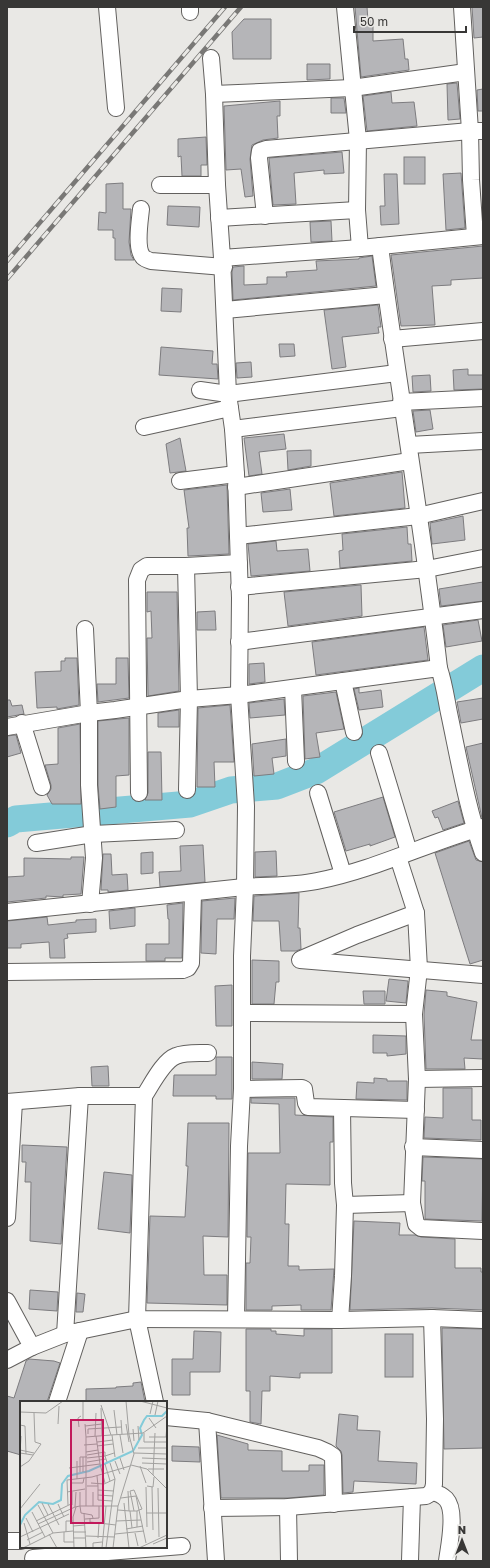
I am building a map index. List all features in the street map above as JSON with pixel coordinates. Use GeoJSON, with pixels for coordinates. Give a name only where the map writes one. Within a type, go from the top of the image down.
{"type":"FeatureCollection","features":[{"type":"Feature","properties":{"kind":"street"},"geometry":{"type":"LineString","coordinates":[[107,7],[116,108]]}},
{"type":"Feature","properties":{"kind":"street"},"geometry":{"type":"LineString","coordinates":[[345,7],[358,140],[357,210],[360,248]]}},
{"type":"Feature","properties":{"kind":"street"},"geometry":{"type":"LineString","coordinates":[[141,209],[139,244],[141,255],[151,261],[223,262],[479,236],[471,180],[477,131],[466,72],[462,7]]}},
{"type":"Feature","properties":{"kind":"street"},"geometry":{"type":"LineString","coordinates":[[211,58],[214,94],[217,185],[223,262],[229,401],[233,429],[236,481],[240,587],[239,695],[246,806],[242,956],[242,1089],[238,1146],[236,1319]]}},
{"type":"Feature","properties":{"kind":"street"},"geometry":{"type":"LineString","coordinates":[[214,94],[352,88],[466,72]]}},
{"type":"Feature","properties":{"kind":"street"},"geometry":{"type":"LineString","coordinates":[[265,216],[259,158],[260,151],[279,147],[477,131]]}},
{"type":"Feature","properties":{"kind":"street"},"geometry":{"type":"LineString","coordinates":[[160,185],[217,185]]}},
{"type":"Feature","properties":{"kind":"street"},"geometry":{"type":"LineString","coordinates":[[220,218],[357,210]]}},
{"type":"Feature","properties":{"kind":"street"},"geometry":{"type":"LineString","coordinates":[[380,246],[392,339],[442,675],[449,711],[479,828],[483,853]]}},
{"type":"Feature","properties":{"kind":"street"},"geometry":{"type":"LineString","coordinates":[[225,310],[386,295]]}},
{"type":"Feature","properties":{"kind":"street"},"geometry":{"type":"LineString","coordinates":[[392,339],[483,330]]}},
{"type":"Feature","properties":{"kind":"street"},"geometry":{"type":"LineString","coordinates":[[144,427],[229,401],[397,373]]}},
{"type":"Feature","properties":{"kind":"street"},"geometry":{"type":"LineString","coordinates":[[200,390],[229,401]]}},
{"type":"Feature","properties":{"kind":"street"},"geometry":{"type":"LineString","coordinates":[[233,429],[402,405],[483,398]]}},
{"type":"Feature","properties":{"kind":"street"},"geometry":{"type":"LineString","coordinates":[[180,481],[236,481],[483,441]]}},
{"type":"Feature","properties":{"kind":"street"},"geometry":{"type":"LineString","coordinates":[[238,536],[418,516],[483,501]]}},
{"type":"Feature","properties":{"kind":"street"},"geometry":{"type":"LineString","coordinates":[[240,587],[427,569],[483,558]]}},
{"type":"Feature","properties":{"kind":"street"},"geometry":{"type":"LineString","coordinates":[[139,793],[137,580],[141,570],[147,566],[238,564]]}},
{"type":"Feature","properties":{"kind":"street"},"geometry":{"type":"LineString","coordinates":[[186,566],[189,699],[187,790]]}},
{"type":"Feature","properties":{"kind":"street"},"geometry":{"type":"LineString","coordinates":[[239,642],[483,610]]}},
{"type":"Feature","properties":{"kind":"street"},"geometry":{"type":"LineString","coordinates":[[85,629],[89,713],[89,785],[94,858],[90,904]]}},
{"type":"Feature","properties":{"kind":"street"},"geometry":{"type":"LineString","coordinates":[[42,787],[15,725],[189,699],[239,695],[343,681],[442,675]]}},
{"type":"Feature","properties":{"kind":"street"},"geometry":{"type":"LineString","coordinates":[[343,681],[354,732]]}},
{"type":"Feature","properties":{"kind":"street"},"geometry":{"type":"LineString","coordinates":[[293,688],[296,761]]}},
{"type":"Feature","properties":{"kind":"street"},"geometry":{"type":"LineString","coordinates":[[379,753],[404,855],[416,913],[420,969],[414,1014],[417,1079],[413,1147],[412,1203],[416,1224],[421,1228],[483,1231]]}},
{"type":"Feature","properties":{"kind":"street"},"geometry":{"type":"LineString","coordinates":[[318,792],[343,874]]}},
{"type":"Feature","properties":{"kind":"street"},"geometry":{"type":"LineString","coordinates":[[7,912],[193,894],[245,887],[292,885],[317,881],[404,855],[479,828]]}},
{"type":"Feature","properties":{"kind":"street"},"geometry":{"type":"LineString","coordinates":[[36,843],[93,834],[176,830]]}},
{"type":"Feature","properties":{"kind":"street"},"geometry":{"type":"LineString","coordinates":[[7,972],[182,970],[188,968],[191,963],[193,894]]}},
{"type":"Feature","properties":{"kind":"street"},"geometry":{"type":"LineString","coordinates":[[416,913],[350,938],[300,960],[483,975]]}},
{"type":"Feature","properties":{"kind":"street"},"geometry":{"type":"LineString","coordinates":[[242,1013],[414,1014]]}},
{"type":"Feature","properties":{"kind":"street"},"geometry":{"type":"LineString","coordinates":[[155,1401],[137,1319],[144,1096],[158,1073],[171,1059],[183,1054],[208,1053]]}},
{"type":"Feature","properties":{"kind":"street"},"geometry":{"type":"LineString","coordinates":[[417,1079],[483,1078]]}},
{"type":"Feature","properties":{"kind":"street"},"geometry":{"type":"LineString","coordinates":[[242,1089],[302,1088],[304,1089],[308,1107],[313,1108],[416,1110]]}},
{"type":"Feature","properties":{"kind":"street"},"geometry":{"type":"LineString","coordinates":[[7,1218],[10,1102],[80,1096],[144,1096]]}},
{"type":"Feature","properties":{"kind":"street"},"geometry":{"type":"LineString","coordinates":[[57,1401],[72,1332],[80,1096]]}},
{"type":"Feature","properties":{"kind":"street"},"geometry":{"type":"LineString","coordinates":[[340,1320],[345,1205],[343,1184],[342,1108]]}},
{"type":"Feature","properties":{"kind":"street"},"geometry":{"type":"LineString","coordinates":[[413,1147],[483,1150]]}},
{"type":"Feature","properties":{"kind":"street"},"geometry":{"type":"LineString","coordinates":[[345,1205],[412,1203]]}},
{"type":"Feature","properties":{"kind":"street"},"geometry":{"type":"LineString","coordinates":[[7,1301],[32,1346]]}},
{"type":"Feature","properties":{"kind":"street"},"geometry":{"type":"LineString","coordinates":[[212,1508],[288,1507],[334,1504],[426,1496],[432,1492],[434,1484],[435,1419],[432,1318]]}},
{"type":"Feature","properties":{"kind":"street"},"geometry":{"type":"LineString","coordinates":[[7,1360],[32,1346],[72,1332],[137,1319],[340,1320],[432,1318],[483,1320]]}},
{"type":"Feature","properties":{"kind":"street"},"geometry":{"type":"LineString","coordinates":[[167,1417],[207,1421],[318,1448],[327,1452],[333,1456],[334,1504]]}},
{"type":"Feature","properties":{"kind":"street"},"geometry":{"type":"LineString","coordinates":[[207,1421],[216,1561]]}},
{"type":"Feature","properties":{"kind":"street"},"geometry":{"type":"LineString","coordinates":[[432,1492],[447,1499],[452,1514],[447,1561]]}},
{"type":"Feature","properties":{"kind":"street"},"geometry":{"type":"LineString","coordinates":[[410,1561],[412,1497]]}},
{"type":"Feature","properties":{"kind":"street"},"geometry":{"type":"LineString","coordinates":[[288,1507],[289,1561]]}},
{"type":"Feature","properties":{"kind":"street"},"geometry":{"type":"LineString","coordinates":[[7,1541],[20,1541]]}},
{"type":"Feature","properties":{"kind":"street"},"geometry":{"type":"LineString","coordinates":[[167,1547],[182,1546]]}},
{"type":"Feature","properties":{"kind":"street"},"geometry":{"type":"LineString","coordinates":[[33,1555],[149,1548]]}},
{"type":"Feature","properties":{"kind":"building"},"geometry":{"type":"Polygon","coordinates":[[[355,7],[367,7],[368,21],[373,21],[373,41],[403,39],[405,59],[408,59],[409,70],[361,77],[355,7]]]}},
{"type":"Feature","properties":{"kind":"building"},"geometry":{"type":"Polygon","coordinates":[[[472,7],[483,7],[483,37],[474,38],[472,7]]]}},
{"type":"Feature","properties":{"kind":"building"},"geometry":{"type":"Polygon","coordinates":[[[244,19],[271,19],[271,59],[233,59],[232,32],[244,19]]]}},
{"type":"Feature","properties":{"kind":"building"},"geometry":{"type":"Polygon","coordinates":[[[307,64],[330,64],[330,79],[307,80],[307,64]]]}},
{"type":"Feature","properties":{"kind":"building"},"geometry":{"type":"Polygon","coordinates":[[[457,83],[460,119],[448,120],[447,84],[457,83]]]}},
{"type":"Feature","properties":{"kind":"building"},"geometry":{"type":"Polygon","coordinates":[[[483,89],[483,111],[478,111],[477,90],[483,89]]]}},
{"type":"Feature","properties":{"kind":"building"},"geometry":{"type":"Polygon","coordinates":[[[391,92],[392,103],[414,102],[417,126],[367,131],[363,96],[391,92]]]}},
{"type":"Feature","properties":{"kind":"building"},"geometry":{"type":"Polygon","coordinates":[[[331,98],[344,98],[346,113],[331,113],[331,98]]]}},
{"type":"Feature","properties":{"kind":"building"},"geometry":{"type":"Polygon","coordinates":[[[280,101],[280,116],[277,116],[278,138],[263,140],[252,145],[250,159],[253,196],[245,197],[241,169],[226,170],[224,106],[280,101]]]}},
{"type":"Feature","properties":{"kind":"building"},"geometry":{"type":"Polygon","coordinates":[[[206,137],[207,165],[201,165],[201,176],[182,176],[181,156],[178,157],[178,139],[206,137]]]}},
{"type":"Feature","properties":{"kind":"building"},"geometry":{"type":"Polygon","coordinates":[[[342,152],[344,173],[324,174],[324,170],[294,173],[296,204],[273,205],[269,158],[342,152]]]}},
{"type":"Feature","properties":{"kind":"building"},"geometry":{"type":"Polygon","coordinates":[[[404,157],[425,157],[425,184],[404,184],[404,157]]]}},
{"type":"Feature","properties":{"kind":"building"},"geometry":{"type":"Polygon","coordinates":[[[461,173],[465,228],[446,230],[443,174],[461,173]]]}},
{"type":"Feature","properties":{"kind":"building"},"geometry":{"type":"Polygon","coordinates":[[[384,174],[397,174],[399,224],[381,225],[380,206],[385,206],[384,174]]]}},
{"type":"Feature","properties":{"kind":"building"},"geometry":{"type":"Polygon","coordinates":[[[123,183],[123,209],[131,209],[129,242],[131,255],[134,260],[115,260],[115,238],[113,238],[113,230],[98,230],[99,212],[106,213],[106,184],[123,183]]]}},
{"type":"Feature","properties":{"kind":"building"},"geometry":{"type":"Polygon","coordinates":[[[168,206],[200,207],[199,227],[167,225],[168,206]]]}},
{"type":"Feature","properties":{"kind":"building"},"geometry":{"type":"Polygon","coordinates":[[[331,221],[332,241],[311,242],[310,222],[331,221]]]}},
{"type":"Feature","properties":{"kind":"building"},"geometry":{"type":"Polygon","coordinates":[[[483,246],[483,278],[451,280],[451,285],[432,286],[435,325],[401,326],[391,255],[483,246]]]}},
{"type":"Feature","properties":{"kind":"building"},"geometry":{"type":"Polygon","coordinates":[[[372,256],[376,286],[233,300],[233,267],[244,266],[244,285],[267,284],[267,277],[287,277],[286,272],[317,270],[316,261],[359,259],[372,256]]]}},
{"type":"Feature","properties":{"kind":"building"},"geometry":{"type":"Polygon","coordinates":[[[162,288],[182,289],[181,312],[161,311],[162,288]]]}},
{"type":"Feature","properties":{"kind":"building"},"geometry":{"type":"Polygon","coordinates":[[[378,305],[381,327],[378,327],[379,333],[342,337],[346,367],[332,369],[324,310],[378,305]]]}},
{"type":"Feature","properties":{"kind":"building"},"geometry":{"type":"Polygon","coordinates":[[[279,344],[294,344],[295,356],[280,357],[279,344]]]}},
{"type":"Feature","properties":{"kind":"building"},"geometry":{"type":"Polygon","coordinates":[[[161,347],[213,351],[212,364],[217,364],[218,379],[159,375],[161,347]]]}},
{"type":"Feature","properties":{"kind":"building"},"geometry":{"type":"Polygon","coordinates":[[[251,362],[252,377],[237,378],[236,363],[251,362]]]}},
{"type":"Feature","properties":{"kind":"building"},"geometry":{"type":"Polygon","coordinates":[[[468,369],[468,375],[483,375],[483,389],[454,390],[453,370],[468,369]]]}},
{"type":"Feature","properties":{"kind":"building"},"geometry":{"type":"Polygon","coordinates":[[[430,375],[431,391],[413,392],[412,376],[430,375]]]}},
{"type":"Feature","properties":{"kind":"building"},"geometry":{"type":"Polygon","coordinates":[[[430,410],[433,429],[416,432],[413,411],[430,410]]]}},
{"type":"Feature","properties":{"kind":"building"},"geometry":{"type":"Polygon","coordinates":[[[284,434],[286,449],[259,452],[262,474],[249,476],[244,438],[284,434]]]}},
{"type":"Feature","properties":{"kind":"building"},"geometry":{"type":"Polygon","coordinates":[[[180,438],[186,471],[170,473],[166,444],[180,438]]]}},
{"type":"Feature","properties":{"kind":"building"},"geometry":{"type":"Polygon","coordinates":[[[311,450],[311,466],[288,470],[287,451],[311,450]]]}},
{"type":"Feature","properties":{"kind":"building"},"geometry":{"type":"Polygon","coordinates":[[[402,472],[405,508],[334,516],[330,483],[402,472]]]}},
{"type":"Feature","properties":{"kind":"building"},"geometry":{"type":"Polygon","coordinates":[[[227,485],[229,554],[188,556],[187,528],[189,528],[184,490],[227,485]]]}},
{"type":"Feature","properties":{"kind":"building"},"geometry":{"type":"Polygon","coordinates":[[[290,489],[292,510],[263,512],[261,493],[290,489]]]}},
{"type":"Feature","properties":{"kind":"building"},"geometry":{"type":"Polygon","coordinates":[[[463,516],[465,540],[432,544],[430,523],[463,516]]]}},
{"type":"Feature","properties":{"kind":"building"},"geometry":{"type":"Polygon","coordinates":[[[407,527],[408,544],[411,544],[412,561],[340,568],[339,551],[343,550],[342,534],[407,527]]]}},
{"type":"Feature","properties":{"kind":"building"},"geometry":{"type":"Polygon","coordinates":[[[276,541],[277,551],[308,549],[310,571],[251,576],[248,544],[276,541]]]}},
{"type":"Feature","properties":{"kind":"building"},"geometry":{"type":"Polygon","coordinates":[[[483,582],[483,601],[441,606],[439,589],[483,582]]]}},
{"type":"Feature","properties":{"kind":"building"},"geometry":{"type":"Polygon","coordinates":[[[361,585],[362,616],[288,626],[284,592],[361,585]]]}},
{"type":"Feature","properties":{"kind":"building"},"geometry":{"type":"Polygon","coordinates":[[[147,592],[177,592],[179,691],[148,696],[147,638],[152,638],[151,611],[147,612],[147,592]]]}},
{"type":"Feature","properties":{"kind":"building"},"geometry":{"type":"Polygon","coordinates":[[[215,611],[216,630],[197,630],[197,612],[215,611]]]}},
{"type":"Feature","properties":{"kind":"building"},"geometry":{"type":"Polygon","coordinates":[[[478,620],[482,641],[446,647],[443,625],[478,620]]]}},
{"type":"Feature","properties":{"kind":"building"},"geometry":{"type":"Polygon","coordinates":[[[424,627],[428,660],[316,675],[312,642],[424,627]]]}},
{"type":"Feature","properties":{"kind":"building"},"geometry":{"type":"Polygon","coordinates":[[[65,658],[77,658],[79,705],[57,709],[57,707],[37,708],[35,672],[61,671],[61,661],[65,661],[65,658]]]}},
{"type":"Feature","properties":{"kind":"building"},"geometry":{"type":"Polygon","coordinates":[[[116,658],[128,658],[129,698],[98,702],[97,684],[116,684],[116,658]]]}},
{"type":"Feature","properties":{"kind":"building"},"geometry":{"type":"Polygon","coordinates":[[[264,663],[265,682],[249,684],[249,664],[264,663]]]}},
{"type":"Feature","properties":{"kind":"building"},"geometry":{"type":"Polygon","coordinates":[[[359,688],[359,693],[381,690],[383,707],[359,710],[354,689],[359,688]]]}},
{"type":"Feature","properties":{"kind":"building"},"geometry":{"type":"Polygon","coordinates":[[[336,692],[344,729],[316,733],[320,757],[305,759],[303,696],[336,692]]]}},
{"type":"Feature","properties":{"kind":"building"},"geometry":{"type":"Polygon","coordinates":[[[483,698],[483,719],[461,723],[457,702],[483,698]]]}},
{"type":"Feature","properties":{"kind":"building"},"geometry":{"type":"Polygon","coordinates":[[[284,699],[285,715],[250,718],[249,703],[284,699]]]}},
{"type":"Feature","properties":{"kind":"building"},"geometry":{"type":"Polygon","coordinates":[[[7,700],[10,700],[12,706],[22,705],[24,714],[7,717],[7,700]]]}},
{"type":"Feature","properties":{"kind":"building"},"geometry":{"type":"Polygon","coordinates":[[[230,705],[234,762],[214,762],[215,787],[197,787],[198,708],[230,705]]]}},
{"type":"Feature","properties":{"kind":"building"},"geometry":{"type":"Polygon","coordinates":[[[179,710],[179,727],[158,727],[158,713],[179,710]]]}},
{"type":"Feature","properties":{"kind":"building"},"geometry":{"type":"Polygon","coordinates":[[[129,718],[129,775],[116,776],[116,807],[100,809],[98,785],[98,721],[129,718]]]}},
{"type":"Feature","properties":{"kind":"building"},"geometry":{"type":"Polygon","coordinates":[[[80,724],[81,804],[52,804],[47,795],[51,789],[51,785],[45,765],[58,764],[58,728],[80,724]]]}},
{"type":"Feature","properties":{"kind":"building"},"geometry":{"type":"Polygon","coordinates":[[[16,735],[21,753],[7,757],[7,736],[16,735]]]}},
{"type":"Feature","properties":{"kind":"building"},"geometry":{"type":"Polygon","coordinates":[[[286,739],[286,756],[272,758],[274,774],[254,776],[252,744],[286,739]]]}},
{"type":"Feature","properties":{"kind":"building"},"geometry":{"type":"Polygon","coordinates":[[[483,743],[483,818],[482,818],[466,747],[483,743]]]}},
{"type":"Feature","properties":{"kind":"building"},"geometry":{"type":"Polygon","coordinates":[[[148,752],[161,752],[162,800],[145,800],[148,793],[148,752]]]}},
{"type":"Feature","properties":{"kind":"building"},"geometry":{"type":"Polygon","coordinates":[[[383,797],[395,837],[370,846],[370,844],[346,851],[334,812],[383,797]]]}},
{"type":"Feature","properties":{"kind":"building"},"geometry":{"type":"Polygon","coordinates":[[[458,801],[464,823],[443,830],[438,817],[435,818],[432,811],[458,801]]]}},
{"type":"Feature","properties":{"kind":"building"},"geometry":{"type":"Polygon","coordinates":[[[469,841],[476,860],[483,862],[483,960],[470,964],[435,853],[469,841]]]}},
{"type":"Feature","properties":{"kind":"building"},"geometry":{"type":"Polygon","coordinates":[[[203,845],[205,882],[160,887],[159,872],[181,871],[180,846],[203,845]]]}},
{"type":"Feature","properties":{"kind":"building"},"geometry":{"type":"Polygon","coordinates":[[[276,851],[277,876],[255,877],[255,852],[276,851]]]}},
{"type":"Feature","properties":{"kind":"building"},"geometry":{"type":"Polygon","coordinates":[[[153,852],[153,873],[141,874],[141,853],[153,852]]]}},
{"type":"Feature","properties":{"kind":"building"},"geometry":{"type":"Polygon","coordinates":[[[103,854],[111,854],[112,875],[127,874],[128,890],[108,892],[108,890],[101,890],[103,854]]]}},
{"type":"Feature","properties":{"kind":"building"},"geometry":{"type":"Polygon","coordinates":[[[71,857],[84,857],[81,894],[63,895],[63,897],[46,896],[46,898],[7,902],[7,877],[24,876],[24,858],[71,859],[71,857]]]}},
{"type":"Feature","properties":{"kind":"building"},"geometry":{"type":"Polygon","coordinates":[[[299,893],[298,928],[300,928],[301,949],[296,951],[281,951],[279,921],[253,921],[254,896],[299,893]]]}},
{"type":"Feature","properties":{"kind":"building"},"geometry":{"type":"Polygon","coordinates":[[[235,898],[234,919],[217,919],[216,954],[201,953],[202,901],[235,898]]]}},
{"type":"Feature","properties":{"kind":"building"},"geometry":{"type":"Polygon","coordinates":[[[183,903],[182,958],[165,958],[165,961],[146,961],[146,944],[169,944],[169,919],[167,905],[183,903]]]}},
{"type":"Feature","properties":{"kind":"building"},"geometry":{"type":"Polygon","coordinates":[[[135,908],[135,926],[110,929],[109,911],[135,908]]]}},
{"type":"Feature","properties":{"kind":"building"},"geometry":{"type":"Polygon","coordinates":[[[47,917],[48,925],[76,922],[76,920],[96,919],[96,932],[67,934],[68,938],[64,939],[65,958],[50,958],[49,942],[21,944],[21,948],[7,948],[7,921],[47,917]]]}},
{"type":"Feature","properties":{"kind":"building"},"geometry":{"type":"Polygon","coordinates":[[[252,960],[279,961],[279,982],[276,982],[274,1004],[252,1004],[252,960]]]}},
{"type":"Feature","properties":{"kind":"building"},"geometry":{"type":"Polygon","coordinates":[[[389,979],[408,981],[406,1003],[386,1001],[389,979]]]}},
{"type":"Feature","properties":{"kind":"building"},"geometry":{"type":"Polygon","coordinates":[[[232,985],[232,1026],[216,1026],[215,986],[232,985]]]}},
{"type":"Feature","properties":{"kind":"building"},"geometry":{"type":"Polygon","coordinates":[[[426,990],[447,992],[447,996],[477,1002],[471,1040],[483,1040],[483,1059],[464,1058],[465,1069],[426,1069],[424,1014],[426,990]]]}},
{"type":"Feature","properties":{"kind":"building"},"geometry":{"type":"Polygon","coordinates":[[[363,991],[385,991],[385,1004],[364,1004],[363,991]]]}},
{"type":"Feature","properties":{"kind":"building"},"geometry":{"type":"Polygon","coordinates":[[[373,1035],[406,1036],[406,1054],[387,1056],[387,1053],[373,1053],[373,1035]]]}},
{"type":"Feature","properties":{"kind":"building"},"geometry":{"type":"Polygon","coordinates":[[[216,1057],[232,1057],[232,1099],[216,1099],[216,1096],[173,1096],[174,1075],[216,1075],[216,1057]]]}},
{"type":"Feature","properties":{"kind":"building"},"geometry":{"type":"Polygon","coordinates":[[[252,1062],[283,1064],[282,1079],[252,1079],[252,1062]]]}},
{"type":"Feature","properties":{"kind":"building"},"geometry":{"type":"Polygon","coordinates":[[[108,1066],[109,1086],[92,1086],[91,1067],[108,1066]]]}},
{"type":"Feature","properties":{"kind":"building"},"geometry":{"type":"Polygon","coordinates":[[[374,1078],[387,1079],[387,1081],[407,1081],[407,1100],[356,1099],[357,1082],[374,1083],[374,1078]]]}},
{"type":"Feature","properties":{"kind":"building"},"geometry":{"type":"Polygon","coordinates":[[[443,1088],[472,1088],[472,1120],[481,1120],[481,1140],[424,1138],[425,1117],[443,1118],[443,1088]]]}},
{"type":"Feature","properties":{"kind":"building"},"geometry":{"type":"Polygon","coordinates":[[[251,1098],[295,1098],[295,1115],[333,1117],[333,1142],[330,1142],[330,1185],[286,1184],[285,1224],[289,1224],[288,1266],[299,1266],[299,1270],[334,1269],[331,1310],[301,1310],[301,1305],[272,1306],[272,1310],[246,1310],[246,1263],[250,1263],[251,1237],[247,1237],[248,1153],[280,1153],[279,1104],[251,1103],[251,1098]]]}},
{"type":"Feature","properties":{"kind":"building"},"geometry":{"type":"Polygon","coordinates":[[[188,1123],[229,1123],[228,1237],[203,1236],[204,1275],[227,1275],[227,1305],[147,1303],[150,1216],[185,1217],[188,1166],[186,1166],[188,1123]]]}},
{"type":"Feature","properties":{"kind":"building"},"geometry":{"type":"Polygon","coordinates":[[[22,1145],[67,1147],[61,1244],[30,1241],[31,1182],[25,1182],[26,1162],[22,1162],[22,1145]]]}},
{"type":"Feature","properties":{"kind":"building"},"geometry":{"type":"Polygon","coordinates":[[[423,1157],[483,1159],[482,1221],[425,1219],[425,1181],[422,1181],[423,1157]]]}},
{"type":"Feature","properties":{"kind":"building"},"geometry":{"type":"Polygon","coordinates":[[[104,1172],[132,1175],[130,1233],[98,1229],[104,1172]]]}},
{"type":"Feature","properties":{"kind":"building"},"geometry":{"type":"Polygon","coordinates":[[[354,1221],[400,1223],[399,1235],[455,1239],[455,1268],[481,1268],[481,1272],[483,1272],[483,1310],[432,1308],[350,1310],[354,1221]]]}},
{"type":"Feature","properties":{"kind":"building"},"geometry":{"type":"Polygon","coordinates":[[[30,1290],[58,1292],[57,1311],[29,1309],[30,1290]]]}},
{"type":"Feature","properties":{"kind":"building"},"geometry":{"type":"Polygon","coordinates":[[[77,1293],[85,1294],[83,1312],[76,1312],[77,1293]]]}},
{"type":"Feature","properties":{"kind":"building"},"geometry":{"type":"Polygon","coordinates":[[[442,1328],[483,1329],[483,1448],[444,1449],[442,1328]]]}},
{"type":"Feature","properties":{"kind":"building"},"geometry":{"type":"Polygon","coordinates":[[[246,1329],[271,1329],[271,1331],[276,1331],[276,1334],[304,1336],[304,1329],[332,1329],[332,1373],[300,1373],[300,1378],[270,1376],[270,1391],[262,1391],[261,1424],[250,1422],[250,1391],[246,1391],[246,1329]]]}},
{"type":"Feature","properties":{"kind":"building"},"geometry":{"type":"Polygon","coordinates":[[[194,1331],[221,1332],[220,1372],[190,1372],[190,1395],[172,1395],[172,1359],[193,1359],[194,1331]]]}},
{"type":"Feature","properties":{"kind":"building"},"geometry":{"type":"Polygon","coordinates":[[[385,1334],[413,1334],[413,1377],[385,1377],[385,1334]]]}},
{"type":"Feature","properties":{"kind":"building"},"geometry":{"type":"Polygon","coordinates":[[[29,1359],[54,1361],[60,1363],[47,1401],[20,1401],[20,1455],[7,1451],[7,1396],[14,1398],[26,1361],[29,1359]]]}},
{"type":"Feature","properties":{"kind":"building"},"geometry":{"type":"Polygon","coordinates":[[[141,1382],[145,1401],[86,1401],[86,1389],[133,1386],[133,1383],[141,1382]]]}},
{"type":"Feature","properties":{"kind":"building"},"geometry":{"type":"Polygon","coordinates":[[[339,1414],[358,1416],[357,1430],[380,1431],[378,1461],[417,1463],[416,1484],[354,1481],[353,1492],[343,1493],[342,1455],[341,1451],[336,1446],[339,1414]]]}},
{"type":"Feature","properties":{"kind":"building"},"geometry":{"type":"Polygon","coordinates":[[[217,1435],[248,1444],[248,1450],[282,1451],[282,1471],[309,1471],[309,1465],[324,1465],[324,1495],[288,1498],[221,1498],[217,1435]]]}},
{"type":"Feature","properties":{"kind":"building"},"geometry":{"type":"Polygon","coordinates":[[[172,1446],[199,1447],[200,1462],[172,1461],[172,1446]]]}},
{"type":"Feature","properties":{"kind":"waterway"},"geometry":{"type":"LineString","coordinates":[[7,824],[16,819],[190,804],[231,790],[277,786],[316,771],[483,668]]}},
{"type":"Feature","properties":{"kind":"railway"},"geometry":{"type":"LineString","coordinates":[[7,261],[225,7]]}},
{"type":"Feature","properties":{"kind":"railway"},"geometry":{"type":"LineString","coordinates":[[7,279],[241,7]]}}]}
